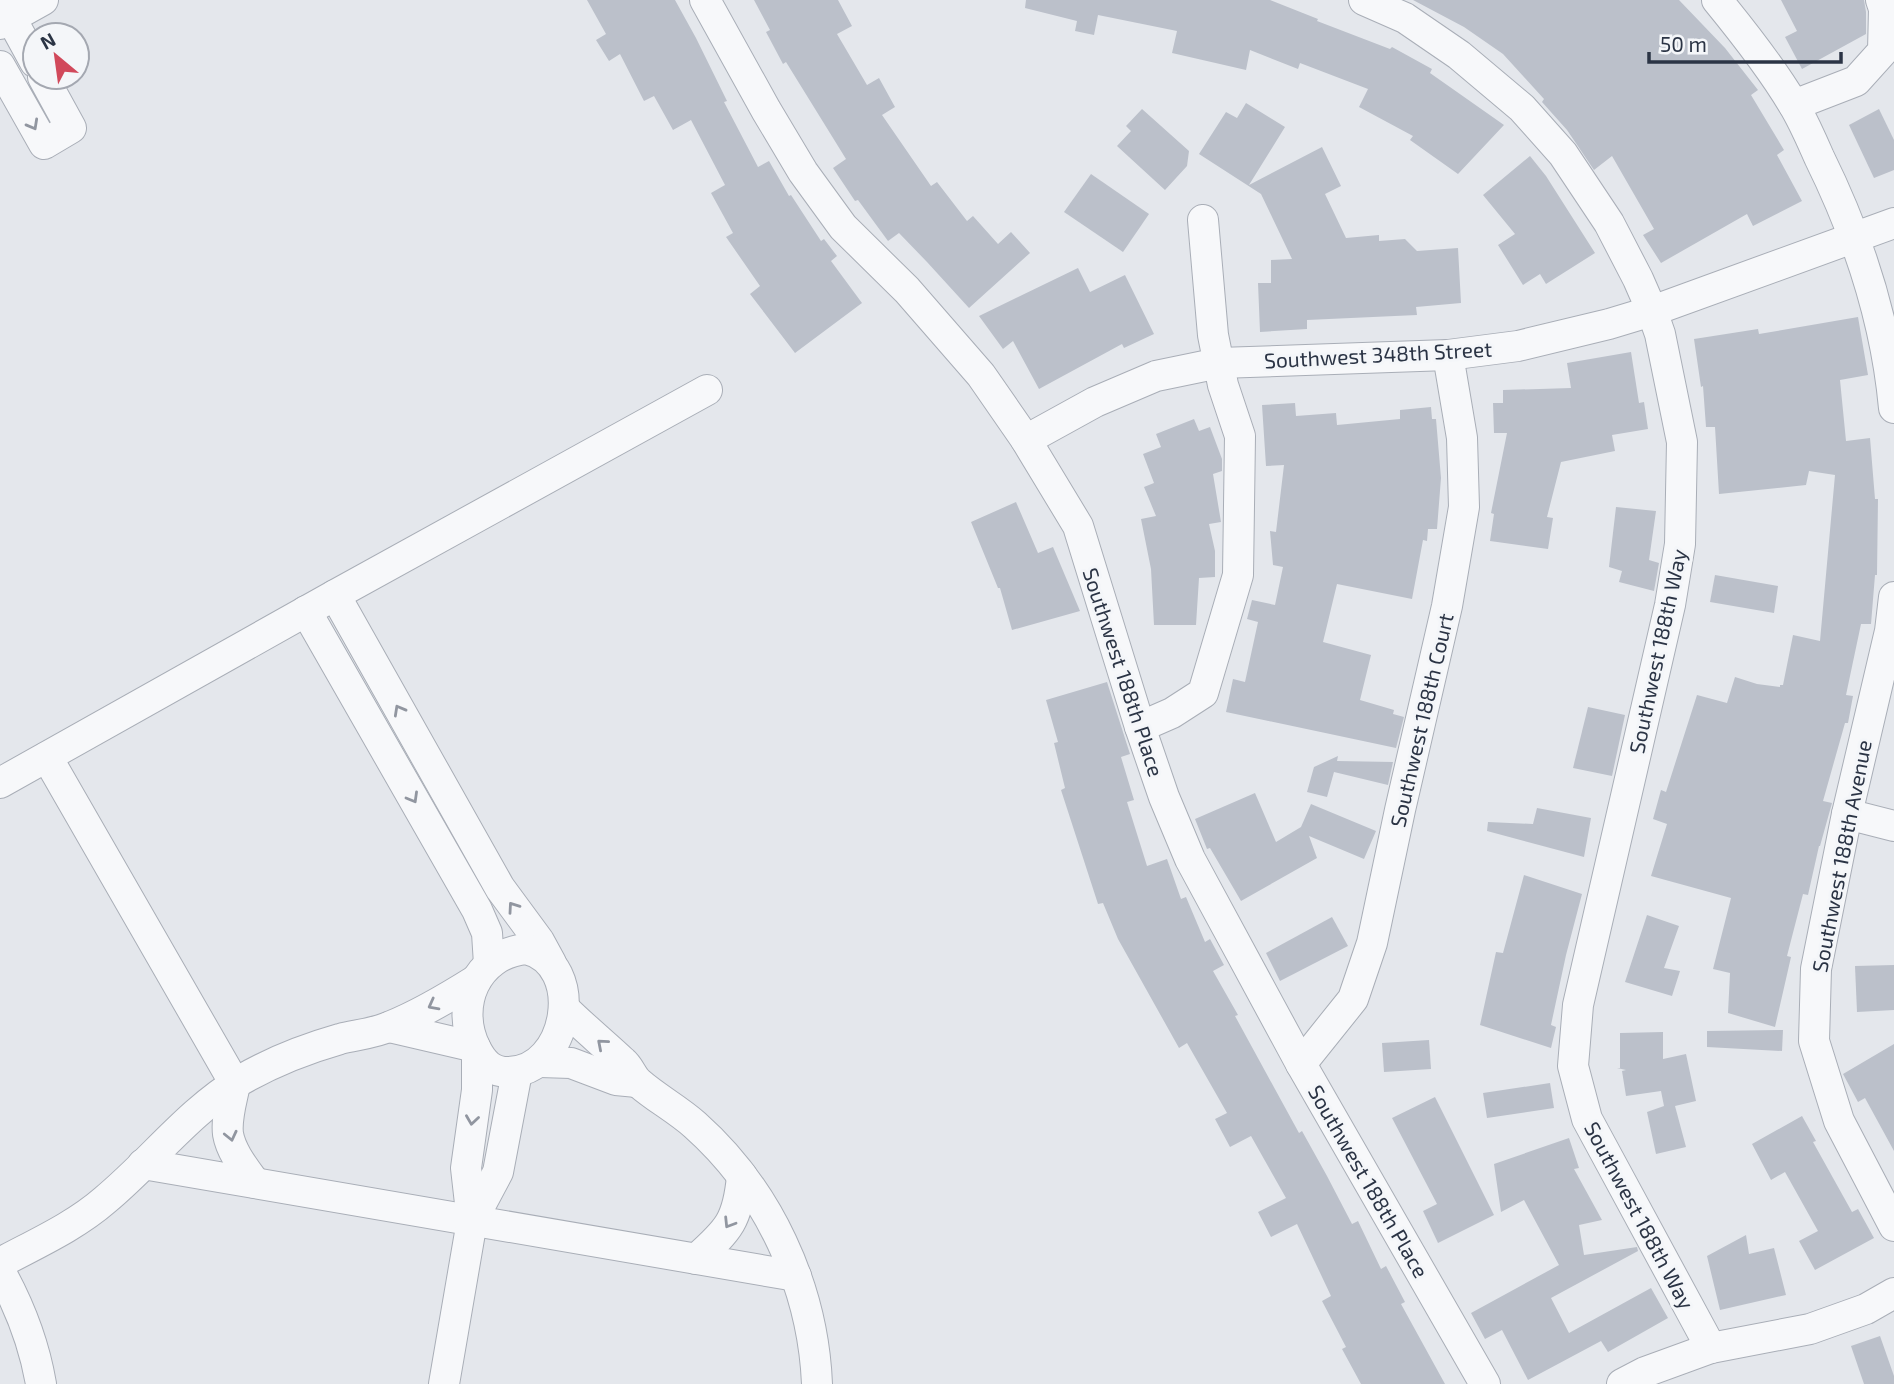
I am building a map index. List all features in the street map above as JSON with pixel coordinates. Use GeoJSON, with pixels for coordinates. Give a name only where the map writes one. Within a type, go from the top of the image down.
{"type":"FeatureCollection","features":[{"type":"Feature","properties":{"kind":"street"},"geometry":{"type":"LineString","coordinates":[[21,40],[4,14],[43,0]]}},
{"type":"Feature","properties":{"kind":"street","name":"Southwest 188th Place"},"geometry":{"type":"LineString","coordinates":[[705,0],[766,110],[835,216],[907,290],[981,375],[1026,440],[1079,526],[1140,727],[1164,797],[1190,859],[1301,1064],[1485,1384]]}},
{"type":"Feature","properties":{"kind":"street","name":"Southwest 188th Way"},"geometry":{"type":"LineString","coordinates":[[1364,0],[1405,18],[1459,55],[1522,108],[1563,154],[1609,223],[1638,279],[1660,334],[1682,442],[1680,544],[1670,605],[1578,1005],[1573,1066],[1587,1119],[1711,1349]]}},
{"type":"Feature","properties":{"kind":"street"},"geometry":{"type":"LineString","coordinates":[[1717,0],[1747,36],[1794,105],[1842,204],[1876,307],[1890,367],[1894,408]]}},
{"type":"Feature","properties":{"kind":"street"},"geometry":{"type":"LineString","coordinates":[[1794,105],[1856,81],[1883,51],[1884,9],[1881,0]]}},
{"type":"Feature","properties":{"kind":"street"},"geometry":{"type":"LineString","coordinates":[[0,66],[44,144],[72,128],[51,91]]}},
{"type":"Feature","properties":{"kind":"street"},"geometry":{"type":"LineString","coordinates":[[1140,727],[1172,713],[1203,693],[1238,575],[1240,436],[1223,385],[1213,335],[1203,220]]}},
{"type":"Feature","properties":{"kind":"street","name":"Southwest 348th Street"},"geometry":{"type":"LineString","coordinates":[[1026,440],[1096,402],[1156,376],[1219,363],[1448,355],[1518,345],[1652,311],[1894,223]]}},
{"type":"Feature","properties":{"kind":"street","name":"Southwest 188th Court"},"geometry":{"type":"LineString","coordinates":[[1301,1064],[1353,999],[1372,943],[1399,810],[1447,606],[1464,508],[1462,439],[1448,355]]}},
{"type":"Feature","properties":{"kind":"street"},"geometry":{"type":"LineString","coordinates":[[0,783],[707,390]]}},
{"type":"Feature","properties":{"kind":"street"},"geometry":{"type":"LineString","coordinates":[[335,595],[492,875],[539,941],[561,979],[564,1008],[556,1040],[549,1052],[528,1067],[498,1172],[472,1221]]}},
{"type":"Feature","properties":{"kind":"street","name":"Southwest 188th Avenue"},"geometry":{"type":"LineString","coordinates":[[1894,597],[1890,631],[1847,814],[1816,969],[1814,1041],[1839,1121],[1894,1226]]}},
{"type":"Feature","properties":{"kind":"street"},"geometry":{"type":"LineString","coordinates":[[306,611],[477,910],[487,933],[482,972],[470,995],[466,1017],[471,1040],[485,1063],[492,1069],[504,1072],[571,1063],[616,1080],[637,1082]]}},
{"type":"Feature","properties":{"kind":"street"},"geometry":{"type":"LineString","coordinates":[[47,757],[235,1084],[228,1122],[229,1139],[254,1183]]}},
{"type":"Feature","properties":{"kind":"street"},"geometry":{"type":"LineString","coordinates":[[1847,814],[1894,826]]}},
{"type":"Feature","properties":{"kind":"street"},"geometry":{"type":"LineString","coordinates":[[0,1263],[87,1214],[109,1198],[194,1115],[235,1084],[264,1068],[342,1038],[389,1027],[437,1004],[501,956],[526,949],[544,956],[551,963]]}},
{"type":"Feature","properties":{"kind":"street"},"geometry":{"type":"LineString","coordinates":[[564,1008],[625,1064],[637,1082],[696,1125],[742,1176],[777,1232],[796,1276],[810,1325],[817,1384]]}},
{"type":"Feature","properties":{"kind":"street"},"geometry":{"type":"LineString","coordinates":[[389,1027],[476,1050]]}},
{"type":"Feature","properties":{"kind":"street"},"geometry":{"type":"LineString","coordinates":[[444,1384],[472,1221],[466,1168],[477,1090],[476,1050]]}},
{"type":"Feature","properties":{"kind":"street"},"geometry":{"type":"LineString","coordinates":[[143,1164],[796,1276]]}},
{"type":"Feature","properties":{"kind":"street"},"geometry":{"type":"LineString","coordinates":[[696,1259],[731,1222],[737,1210],[742,1176]]}},
{"type":"Feature","properties":{"kind":"street"},"geometry":{"type":"LineString","coordinates":[[0,1271],[26,1326],[41,1384]]}},
{"type":"Feature","properties":{"kind":"street"},"geometry":{"type":"LineString","coordinates":[[1622,1384],[1645,1372],[1711,1349],[1810,1329],[1866,1309],[1894,1293]]}},
{"type":"Feature","properties":{"kind":"building"},"geometry":{"type":"Polygon","coordinates":[[[587,0],[675,0],[758,167],[769,161],[789,196],[791,195],[821,241],[824,239],[837,256],[831,261],[862,303],[795,353],[750,294],[760,286],[726,237],[733,233],[711,193],[725,185],[691,120],[673,130],[654,96],[644,101],[620,54],[609,61],[596,40],[606,34],[587,0]]]}},
{"type":"Feature","properties":{"kind":"building"},"geometry":{"type":"Polygon","coordinates":[[[754,0],[838,0],[852,26],[837,34],[867,85],[879,78],[895,107],[882,115],[931,186],[937,182],[967,221],[973,216],[998,244],[1011,232],[1030,253],[969,308],[899,233],[888,241],[858,200],[855,201],[833,168],[846,159],[786,62],[783,64],[766,32],[770,30],[754,0]]]}},
{"type":"Feature","properties":{"kind":"building"},"geometry":{"type":"Polygon","coordinates":[[[1026,0],[1270,0],[1318,19],[1317,21],[1390,49],[1392,47],[1432,69],[1430,73],[1504,125],[1458,174],[1410,140],[1413,136],[1359,107],[1368,89],[1300,63],[1298,69],[1250,50],[1246,70],[1172,53],[1177,31],[1098,15],[1094,35],[1075,31],[1077,21],[1025,8],[1026,0]]]}},
{"type":"Feature","properties":{"kind":"building"},"geometry":{"type":"Polygon","coordinates":[[[1413,0],[1679,0],[1725,48],[1758,90],[1751,95],[1784,150],[1777,155],[1802,201],[1753,226],[1747,214],[1661,263],[1643,235],[1654,229],[1612,156],[1594,170],[1567,130],[1542,102],[1544,99],[1503,54],[1464,27],[1413,0]]]}},
{"type":"Feature","properties":{"kind":"building"},"geometry":{"type":"Polygon","coordinates":[[[1781,0],[1864,0],[1866,34],[1802,69],[1785,37],[1797,31],[1781,0]]]}},
{"type":"Feature","properties":{"kind":"building"},"geometry":{"type":"Polygon","coordinates":[[[1246,103],[1285,127],[1249,185],[1322,147],[1341,186],[1325,194],[1346,238],[1379,235],[1379,241],[1405,239],[1417,251],[1458,248],[1461,303],[1416,307],[1417,315],[1307,320],[1307,329],[1260,332],[1258,283],[1271,283],[1271,260],[1292,259],[1261,194],[1199,154],[1226,112],[1237,118],[1246,103]]]}},
{"type":"Feature","properties":{"kind":"building"},"geometry":{"type":"Polygon","coordinates":[[[1142,109],[1189,151],[1187,166],[1165,190],[1117,146],[1131,131],[1126,126],[1142,109]]]}},
{"type":"Feature","properties":{"kind":"building"},"geometry":{"type":"Polygon","coordinates":[[[1879,109],[1894,140],[1894,170],[1874,178],[1849,125],[1879,109]]]}},
{"type":"Feature","properties":{"kind":"building"},"geometry":{"type":"Polygon","coordinates":[[[1530,156],[1546,176],[1595,253],[1546,284],[1540,274],[1523,285],[1498,245],[1515,234],[1483,195],[1530,156]]]}},
{"type":"Feature","properties":{"kind":"building"},"geometry":{"type":"Polygon","coordinates":[[[1091,174],[1149,214],[1123,252],[1064,212],[1091,174]]]}},
{"type":"Feature","properties":{"kind":"building"},"geometry":{"type":"Polygon","coordinates":[[[1078,268],[1090,292],[1125,275],[1154,334],[1124,348],[1122,344],[1039,389],[1013,341],[1003,349],[979,316],[1078,268]]]}},
{"type":"Feature","properties":{"kind":"building"},"geometry":{"type":"Polygon","coordinates":[[[1858,317],[1868,375],[1840,380],[1846,441],[1870,438],[1875,499],[1878,499],[1877,575],[1871,624],[1861,624],[1846,695],[1853,696],[1848,723],[1845,723],[1823,801],[1832,803],[1808,895],[1803,894],[1787,956],[1791,957],[1775,1027],[1728,1013],[1730,973],[1713,969],[1731,898],[1651,876],[1667,824],[1653,819],[1661,790],[1666,792],[1697,695],[1727,703],[1735,677],[1780,687],[1783,685],[1793,635],[1820,641],[1835,475],[1809,471],[1806,485],[1719,494],[1715,427],[1706,427],[1703,386],[1701,387],[1694,339],[1758,329],[1759,334],[1858,317]]]}},
{"type":"Feature","properties":{"kind":"building"},"geometry":{"type":"Polygon","coordinates":[[[1631,352],[1639,403],[1644,402],[1648,429],[1612,435],[1615,451],[1561,462],[1547,517],[1553,518],[1548,549],[1490,541],[1494,514],[1491,513],[1507,433],[1494,433],[1493,403],[1503,403],[1503,390],[1571,388],[1567,363],[1631,352]]]}},
{"type":"Feature","properties":{"kind":"building"},"geometry":{"type":"Polygon","coordinates":[[[1295,403],[1296,416],[1336,413],[1337,425],[1400,419],[1400,410],[1431,407],[1432,419],[1436,419],[1441,478],[1437,529],[1428,529],[1427,541],[1423,540],[1412,599],[1337,584],[1323,642],[1371,655],[1360,700],[1394,710],[1393,714],[1404,717],[1396,748],[1226,712],[1233,679],[1245,682],[1258,622],[1247,619],[1252,600],[1275,605],[1283,567],[1273,565],[1270,531],[1276,532],[1284,465],[1266,466],[1262,405],[1295,403]]]}},
{"type":"Feature","properties":{"kind":"building"},"geometry":{"type":"Polygon","coordinates":[[[1194,419],[1199,431],[1210,427],[1222,459],[1222,471],[1213,474],[1221,522],[1209,524],[1215,551],[1215,577],[1199,578],[1196,625],[1154,625],[1151,569],[1141,519],[1156,516],[1144,487],[1154,483],[1143,454],[1161,447],[1156,434],[1194,419]]]}},
{"type":"Feature","properties":{"kind":"building"},"geometry":{"type":"Polygon","coordinates":[[[1016,502],[1038,553],[1053,547],[1080,611],[1012,630],[1000,588],[971,522],[1016,502]]]}},
{"type":"Feature","properties":{"kind":"building"},"geometry":{"type":"Polygon","coordinates":[[[1616,507],[1656,511],[1649,560],[1659,563],[1654,591],[1619,582],[1622,571],[1609,567],[1616,507]]]}},
{"type":"Feature","properties":{"kind":"building"},"geometry":{"type":"Polygon","coordinates":[[[1715,575],[1778,586],[1774,613],[1710,602],[1715,575]]]}},
{"type":"Feature","properties":{"kind":"building"},"geometry":{"type":"Polygon","coordinates":[[[1107,682],[1130,754],[1121,757],[1134,800],[1127,802],[1147,866],[1167,859],[1181,899],[1186,897],[1205,942],[1210,939],[1224,965],[1213,971],[1238,1015],[1235,1016],[1352,1224],[1358,1221],[1381,1269],[1386,1266],[1405,1302],[1401,1304],[1445,1384],[1361,1384],[1342,1349],[1346,1347],[1322,1301],[1331,1296],[1297,1224],[1271,1237],[1258,1212],[1286,1198],[1251,1136],[1230,1147],[1215,1119],[1227,1113],[1187,1043],[1179,1048],[1118,939],[1103,903],[1098,904],[1061,790],[1065,788],[1054,743],[1058,742],[1046,700],[1107,682]]]}},
{"type":"Feature","properties":{"kind":"building"},"geometry":{"type":"Polygon","coordinates":[[[1588,707],[1625,715],[1612,776],[1573,768],[1588,707]]]}},
{"type":"Feature","properties":{"kind":"building"},"geometry":{"type":"Polygon","coordinates":[[[1338,756],[1337,761],[1393,762],[1388,785],[1334,772],[1327,797],[1307,792],[1314,767],[1338,756]]]}},
{"type":"Feature","properties":{"kind":"building"},"geometry":{"type":"Polygon","coordinates":[[[1255,793],[1276,842],[1301,827],[1311,804],[1376,831],[1364,859],[1309,836],[1317,858],[1241,901],[1210,848],[1207,849],[1195,819],[1255,793]]]}},
{"type":"Feature","properties":{"kind":"building"},"geometry":{"type":"Polygon","coordinates":[[[1537,808],[1591,818],[1584,857],[1487,831],[1488,822],[1533,824],[1537,808]]]}},
{"type":"Feature","properties":{"kind":"building"},"geometry":{"type":"Polygon","coordinates":[[[1524,875],[1582,894],[1551,1025],[1556,1027],[1551,1048],[1480,1025],[1496,952],[1503,953],[1524,875]]]}},
{"type":"Feature","properties":{"kind":"building"},"geometry":{"type":"Polygon","coordinates":[[[1647,915],[1679,926],[1664,968],[1680,971],[1672,996],[1625,982],[1647,915]]]}},
{"type":"Feature","properties":{"kind":"building"},"geometry":{"type":"Polygon","coordinates":[[[1332,917],[1348,946],[1280,981],[1266,953],[1332,917]]]}},
{"type":"Feature","properties":{"kind":"building"},"geometry":{"type":"Polygon","coordinates":[[[1894,965],[1894,1010],[1857,1012],[1855,966],[1894,965]]]}},
{"type":"Feature","properties":{"kind":"building"},"geometry":{"type":"Polygon","coordinates":[[[1783,1030],[1782,1051],[1707,1047],[1707,1031],[1783,1030]]]}},
{"type":"Feature","properties":{"kind":"building"},"geometry":{"type":"Polygon","coordinates":[[[1663,1032],[1663,1059],[1686,1054],[1696,1101],[1675,1106],[1686,1147],[1656,1154],[1647,1112],[1664,1106],[1661,1091],[1626,1096],[1622,1071],[1626,1070],[1617,1068],[1620,1068],[1620,1033],[1663,1032]]]}},
{"type":"Feature","properties":{"kind":"building"},"geometry":{"type":"Polygon","coordinates":[[[1429,1040],[1431,1069],[1384,1072],[1382,1043],[1429,1040]]]}},
{"type":"Feature","properties":{"kind":"building"},"geometry":{"type":"Polygon","coordinates":[[[1894,1044],[1894,1151],[1865,1098],[1858,1102],[1843,1074],[1894,1044]]]}},
{"type":"Feature","properties":{"kind":"building"},"geometry":{"type":"Polygon","coordinates":[[[1550,1083],[1554,1108],[1487,1118],[1483,1093],[1550,1083]]]}},
{"type":"Feature","properties":{"kind":"building"},"geometry":{"type":"Polygon","coordinates":[[[1435,1097],[1494,1215],[1438,1243],[1423,1211],[1437,1204],[1392,1118],[1435,1097]]]}},
{"type":"Feature","properties":{"kind":"building"},"geometry":{"type":"Polygon","coordinates":[[[1802,1116],[1816,1141],[1813,1142],[1852,1212],[1858,1209],[1874,1238],[1815,1270],[1799,1241],[1818,1231],[1785,1172],[1771,1180],[1752,1144],[1802,1116]]]}},
{"type":"Feature","properties":{"kind":"building"},"geometry":{"type":"Polygon","coordinates":[[[1569,1138],[1579,1168],[1574,1169],[1602,1220],[1579,1225],[1584,1255],[1637,1247],[1638,1251],[1551,1298],[1569,1333],[1651,1288],[1668,1318],[1608,1352],[1601,1341],[1528,1380],[1502,1330],[1485,1339],[1471,1313],[1559,1265],[1524,1200],[1501,1212],[1494,1164],[1569,1138]]]}},
{"type":"Feature","properties":{"kind":"building"},"geometry":{"type":"Polygon","coordinates":[[[1746,1235],[1749,1254],[1774,1248],[1786,1295],[1720,1310],[1707,1256],[1746,1235]]]}},
{"type":"Feature","properties":{"kind":"building"},"geometry":{"type":"Polygon","coordinates":[[[1880,1336],[1894,1376],[1894,1384],[1864,1384],[1851,1346],[1880,1336]]]}}]}
